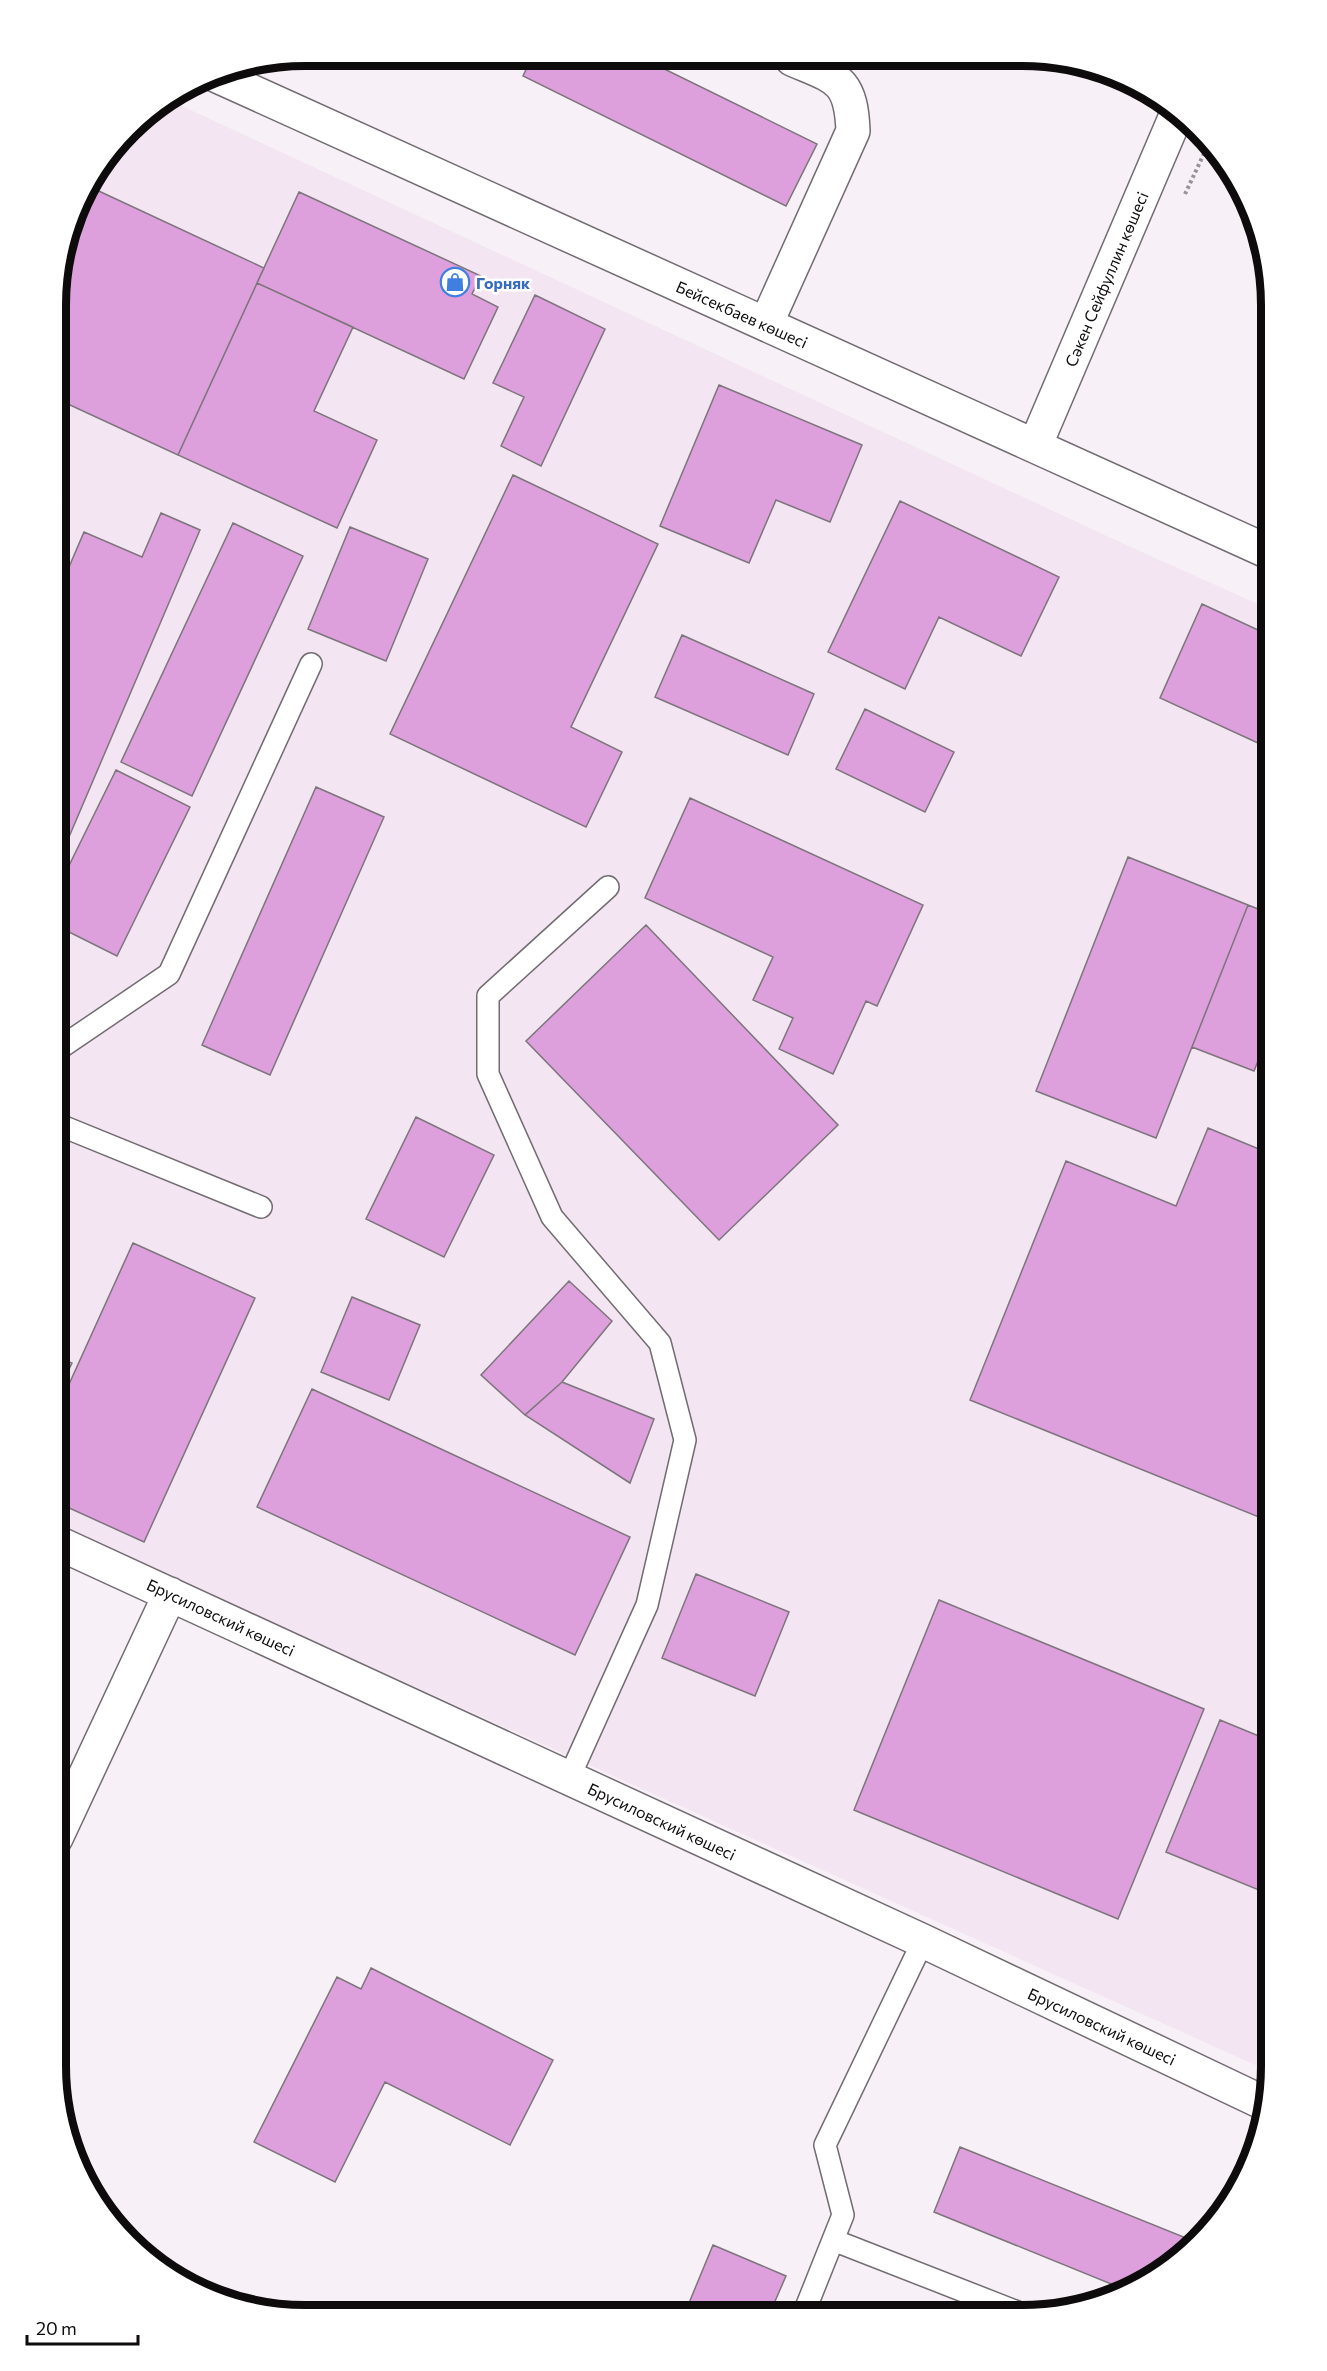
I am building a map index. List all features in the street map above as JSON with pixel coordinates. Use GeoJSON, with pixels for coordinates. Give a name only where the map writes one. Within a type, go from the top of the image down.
{"type":"FeatureCollection","features":[{"type":"Feature","properties":{"kind":"street"},"geometry":{"type":"LineString","coordinates":[[766,324],[853,131],[852,105],[837,79],[809,66]]}},
{"type":"Feature","properties":{"kind":"street","name":"Бейсекбаев көшесі"},"geometry":{"type":"LineString","coordinates":[[226,80],[1261,548]]}},
{"type":"Feature","properties":{"kind":"street","name":"Сәкен Сейфуллин көшесі"},"geometry":{"type":"LineString","coordinates":[[1035,446],[1174,120]]}},
{"type":"Feature","properties":{"kind":"street","name":"Брусиловский көшесі"},"geometry":{"type":"LineString","coordinates":[[66,1547],[923,1941],[1258,2100]]}},
{"type":"Feature","properties":{"kind":"street"},"geometry":{"type":"LineString","coordinates":[[66,1817],[170,1594]]}},
{"type":"Feature","properties":{"kind":"lane"},"geometry":{"type":"LineString","coordinates":[[66,1044],[169,974],[311,664]]}},
{"type":"Feature","properties":{"kind":"lane"},"geometry":{"type":"LineString","coordinates":[[569,1778],[647,1605],[685,1440],[660,1343],[552,1217],[492,1084],[488,1074],[488,996],[608,887]]}},
{"type":"Feature","properties":{"kind":"lane"},"geometry":{"type":"LineString","coordinates":[[66,1128],[261,1207]]}},
{"type":"Feature","properties":{"kind":"lane"},"geometry":{"type":"LineString","coordinates":[[807,2305],[843,2215],[825,2145],[923,1941]]}},
{"type":"Feature","properties":{"kind":"lane"},"geometry":{"type":"LineString","coordinates":[[833,2240],[999,2305]]}},
{"type":"Feature","properties":{"kind":"shaded area"},"geometry":{"type":"Polygon","coordinates":[[[176,103],[1261,606],[1261,2067],[66,1530],[66,305],[68,274],[74,243],[84,214],[106,172],[125,147],[147,125],[176,103]]]}},
{"type":"Feature","properties":{"kind":"building"},"geometry":{"type":"Polygon","coordinates":[[[528,66],[658,66],[817,144],[786,206],[523,76],[528,66]]]}},
{"type":"Feature","properties":{"kind":"building"},"geometry":{"type":"Polygon","coordinates":[[[96,190],[264,268],[178,455],[66,403],[68,274],[74,243],[84,214],[96,190]]]}},
{"type":"Feature","properties":{"kind":"building"},"geometry":{"type":"Polygon","coordinates":[[[299,192],[481,276],[472,294],[498,307],[464,379],[257,283],[299,192]]]}},
{"type":"Feature","properties":{"kind":"building"},"geometry":{"type":"Polygon","coordinates":[[[257,283],[353,327],[314,411],[377,440],[337,528],[178,455],[257,283]]]}},
{"type":"Feature","properties":{"kind":"building"},"geometry":{"type":"Polygon","coordinates":[[[535,295],[605,329],[541,466],[501,446],[524,397],[493,383],[535,295]]]}},
{"type":"Feature","properties":{"kind":"building"},"geometry":{"type":"Polygon","coordinates":[[[719,385],[862,445],[830,522],[776,500],[749,563],[660,526],[719,385]]]}},
{"type":"Feature","properties":{"kind":"building"},"geometry":{"type":"Polygon","coordinates":[[[513,475],[658,544],[571,727],[622,752],[586,827],[390,734],[513,475]]]}},
{"type":"Feature","properties":{"kind":"building"},"geometry":{"type":"Polygon","coordinates":[[[900,501],[1059,577],[1021,656],[939,617],[905,689],[828,652],[900,501]]]}},
{"type":"Feature","properties":{"kind":"building"},"geometry":{"type":"Polygon","coordinates":[[[161,513],[200,530],[66,844],[66,574],[84,532],[142,557],[161,513]]]}},
{"type":"Feature","properties":{"kind":"building"},"geometry":{"type":"Polygon","coordinates":[[[233,523],[303,556],[192,796],[121,762],[233,523]]]}},
{"type":"Feature","properties":{"kind":"building"},"geometry":{"type":"Polygon","coordinates":[[[350,527],[428,559],[386,661],[308,629],[350,527]]]}},
{"type":"Feature","properties":{"kind":"building"},"geometry":{"type":"Polygon","coordinates":[[[1202,604],[1261,631],[1261,744],[1160,698],[1202,604]]]}},
{"type":"Feature","properties":{"kind":"building"},"geometry":{"type":"Polygon","coordinates":[[[682,635],[814,694],[788,755],[655,697],[682,635]]]}},
{"type":"Feature","properties":{"kind":"building"},"geometry":{"type":"Polygon","coordinates":[[[865,709],[954,752],[925,812],[836,769],[865,709]]]}},
{"type":"Feature","properties":{"kind":"building"},"geometry":{"type":"Polygon","coordinates":[[[116,770],[190,807],[117,956],[66,930],[66,872],[116,770]]]}},
{"type":"Feature","properties":{"kind":"building"},"geometry":{"type":"Polygon","coordinates":[[[316,787],[384,817],[270,1075],[202,1045],[316,787]]]}},
{"type":"Feature","properties":{"kind":"building"},"geometry":{"type":"Polygon","coordinates":[[[690,798],[923,905],[877,1006],[866,1001],[833,1074],[779,1049],[793,1018],[753,1000],[773,957],[645,898],[690,798]]]}},
{"type":"Feature","properties":{"kind":"building"},"geometry":{"type":"Polygon","coordinates":[[[1128,857],[1248,905],[1156,1138],[1036,1091],[1128,857]]]}},
{"type":"Feature","properties":{"kind":"building"},"geometry":{"type":"Polygon","coordinates":[[[1248,905],[1261,910],[1261,1053],[1254,1071],[1192,1047],[1248,905]]]}},
{"type":"Feature","properties":{"kind":"building"},"geometry":{"type":"Polygon","coordinates":[[[646,925],[838,1125],[719,1240],[526,1041],[646,925]]]}},
{"type":"Feature","properties":{"kind":"building"},"geometry":{"type":"Polygon","coordinates":[[[416,1117],[494,1155],[444,1257],[366,1219],[416,1117]]]}},
{"type":"Feature","properties":{"kind":"building"},"geometry":{"type":"Polygon","coordinates":[[[1208,1128],[1261,1150],[1261,1518],[970,1400],[1066,1161],[1176,1206],[1208,1128]]]}},
{"type":"Feature","properties":{"kind":"building"},"geometry":{"type":"Polygon","coordinates":[[[133,1243],[255,1298],[144,1542],[66,1507],[66,1391],[133,1243]]]}},
{"type":"Feature","properties":{"kind":"building"},"geometry":{"type":"Polygon","coordinates":[[[569,1281],[612,1321],[562,1382],[525,1415],[481,1375],[569,1281]]]}},
{"type":"Feature","properties":{"kind":"building"},"geometry":{"type":"Polygon","coordinates":[[[352,1297],[420,1325],[389,1400],[321,1372],[352,1297]]]}},
{"type":"Feature","properties":{"kind":"building"},"geometry":{"type":"Polygon","coordinates":[[[66,1360],[72,1363],[66,1375],[66,1360]]]}},
{"type":"Feature","properties":{"kind":"building"},"geometry":{"type":"Polygon","coordinates":[[[562,1382],[654,1419],[630,1483],[525,1415],[562,1382]]]}},
{"type":"Feature","properties":{"kind":"building"},"geometry":{"type":"Polygon","coordinates":[[[312,1389],[630,1537],[575,1655],[257,1507],[312,1389]]]}},
{"type":"Feature","properties":{"kind":"building"},"geometry":{"type":"Polygon","coordinates":[[[696,1574],[789,1612],[755,1696],[662,1658],[696,1574]]]}},
{"type":"Feature","properties":{"kind":"building"},"geometry":{"type":"Polygon","coordinates":[[[939,1600],[1204,1709],[1118,1919],[854,1810],[939,1600]]]}},
{"type":"Feature","properties":{"kind":"building"},"geometry":{"type":"Polygon","coordinates":[[[1220,1720],[1261,1737],[1261,1891],[1166,1852],[1220,1720]]]}},
{"type":"Feature","properties":{"kind":"building"},"geometry":{"type":"Polygon","coordinates":[[[371,1968],[553,2060],[510,2145],[385,2082],[335,2182],[254,2142],[337,1977],[361,1989],[371,1968]]]}},
{"type":"Feature","properties":{"kind":"building"},"geometry":{"type":"Polygon","coordinates":[[[960,2147],[1187,2239],[1155,2265],[1116,2286],[934,2212],[960,2147]]]}},
{"type":"Feature","properties":{"kind":"building"},"geometry":{"type":"Polygon","coordinates":[[[713,2245],[786,2276],[773,2305],[688,2305],[713,2245]]]}},
{"type":"Feature","properties":{"kind":"place","name":"Горняк"},"geometry":{"type":"Point","coordinates":[455,282]}}]}
